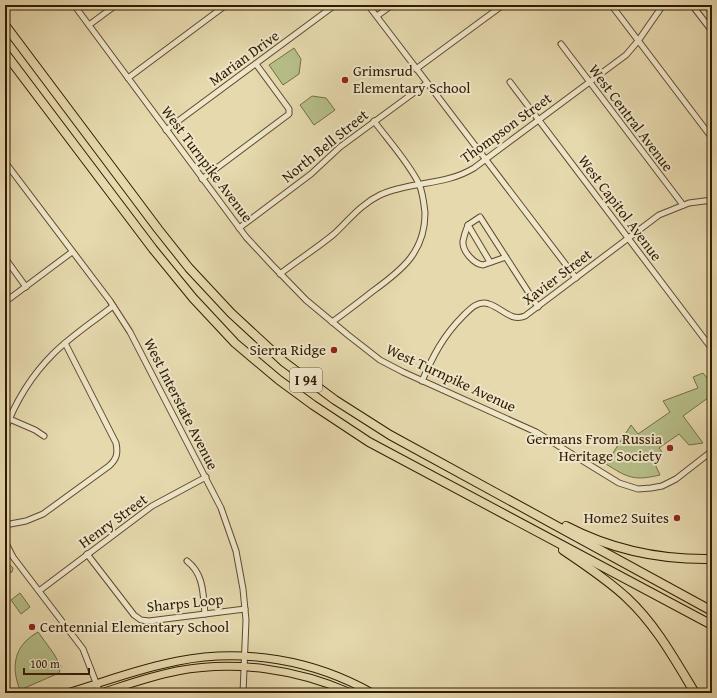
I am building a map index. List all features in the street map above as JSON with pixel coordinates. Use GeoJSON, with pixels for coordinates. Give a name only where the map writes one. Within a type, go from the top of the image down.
{"type":"FeatureCollection","features":[{"type":"Feature","properties":{"kind":"highway","name":"I 94"},"geometry":{"type":"LineString","coordinates":[[5,25],[168,242],[220,302],[268,348],[311,383],[365,420],[409,446],[712,611]]}},
{"type":"Feature","properties":{"kind":"highway","name":"I 94"},"geometry":{"type":"LineString","coordinates":[[5,53],[152,249],[193,298],[236,343],[279,380],[349,429],[419,469],[712,625]]}},
{"type":"Feature","properties":{"kind":"highway"},"geometry":{"type":"LineString","coordinates":[[409,446],[572,529],[603,542],[627,550],[655,556],[683,559],[712,559]]}},
{"type":"Feature","properties":{"kind":"highway"},"geometry":{"type":"LineString","coordinates":[[525,526],[558,546],[606,580],[628,599],[663,640],[695,693]]}},
{"type":"Feature","properties":{"kind":"main road"},"geometry":{"type":"LineString","coordinates":[[67,693],[180,661],[218,657],[245,657],[289,661],[325,671],[372,693]]}},
{"type":"Feature","properties":{"kind":"main road"},"geometry":{"type":"LineString","coordinates":[[100,693],[155,676],[178,671],[211,667],[244,666],[290,673],[351,693]]}},
{"type":"Feature","properties":{"kind":"street","name":"West Turnpike Avenue"},"geometry":{"type":"LineString","coordinates":[[74,5],[239,228],[280,274],[332,322],[380,360],[402,372],[536,432],[613,480],[632,488],[651,488],[666,484],[676,479],[712,451]]}},
{"type":"Feature","properties":{"kind":"street"},"geometry":{"type":"LineString","coordinates":[[89,25],[116,5]]}},
{"type":"Feature","properties":{"kind":"street"},"geometry":{"type":"LineString","coordinates":[[128,78],[226,5]]}},
{"type":"Feature","properties":{"kind":"street","name":"Marian Drive"},"geometry":{"type":"LineString","coordinates":[[166,130],[335,5]]}},
{"type":"Feature","properties":{"kind":"street"},"geometry":{"type":"LineString","coordinates":[[368,5],[576,278]]}},
{"type":"Feature","properties":{"kind":"street"},"geometry":{"type":"LineString","coordinates":[[376,16],[392,5]]}},
{"type":"Feature","properties":{"kind":"street"},"geometry":{"type":"LineString","coordinates":[[416,69],[503,5]]}},
{"type":"Feature","properties":{"kind":"street","name":"Thompson Street"},"geometry":{"type":"LineString","coordinates":[[280,274],[330,236],[371,200],[391,191],[462,175],[485,159],[626,55],[638,41],[663,5]]}},
{"type":"Feature","properties":{"kind":"street"},"geometry":{"type":"LineString","coordinates":[[692,5],[712,31]]}},
{"type":"Feature","properties":{"kind":"street"},"geometry":{"type":"LineString","coordinates":[[612,6],[712,138]]}},
{"type":"Feature","properties":{"kind":"street","name":"West Central Avenue"},"geometry":{"type":"LineString","coordinates":[[561,44],[683,205]]}},
{"type":"Feature","properties":{"kind":"street"},"geometry":{"type":"LineString","coordinates":[[202,179],[289,114],[289,109],[256,64]]}},
{"type":"Feature","properties":{"kind":"street","name":"West Capitol Avenue"},"geometry":{"type":"LineString","coordinates":[[510,82],[711,347]]}},
{"type":"Feature","properties":{"kind":"street","name":"North Bell Street"},"geometry":{"type":"LineString","coordinates":[[239,228],[308,177],[336,150],[427,83]]}},
{"type":"Feature","properties":{"kind":"street"},"geometry":{"type":"LineString","coordinates":[[332,322],[395,275],[412,257],[420,242],[424,224],[424,205],[419,185],[412,172],[374,122]]}},
{"type":"Feature","properties":{"kind":"street","name":"West Interstate Avenue"},"geometry":{"type":"LineString","coordinates":[[5,162],[113,306],[136,343],[206,477],[224,517],[233,542],[240,571],[245,609],[243,693]]}},
{"type":"Feature","properties":{"kind":"street","name":"Xavier Street"},"geometry":{"type":"LineString","coordinates":[[422,381],[435,352],[444,339],[453,327],[474,306],[487,303],[509,315],[518,318],[525,316],[659,216],[683,205],[712,200]]}},
{"type":"Feature","properties":{"kind":"street"},"geometry":{"type":"LineString","coordinates":[[506,257],[483,265],[479,265],[472,260],[464,247],[463,242],[468,225],[480,217],[506,257],[538,307]]}},
{"type":"Feature","properties":{"kind":"street"},"geometry":{"type":"LineString","coordinates":[[468,225],[490,262]]}},
{"type":"Feature","properties":{"kind":"street"},"geometry":{"type":"LineString","coordinates":[[5,302],[72,252]]}},
{"type":"Feature","properties":{"kind":"street"},"geometry":{"type":"LineString","coordinates":[[5,258],[26,287]]}},
{"type":"Feature","properties":{"kind":"street"},"geometry":{"type":"LineString","coordinates":[[5,430],[7,418],[36,374],[52,355],[65,343],[113,306]]}},
{"type":"Feature","properties":{"kind":"street"},"geometry":{"type":"LineString","coordinates":[[5,525],[26,521],[43,514],[109,466],[116,458],[116,443],[65,343]]}},
{"type":"Feature","properties":{"kind":"street"},"geometry":{"type":"LineString","coordinates":[[7,418],[35,430],[44,436]]}},
{"type":"Feature","properties":{"kind":"street","name":"Henry Street"},"geometry":{"type":"LineString","coordinates":[[39,591],[152,506],[206,477]]}},
{"type":"Feature","properties":{"kind":"street"},"geometry":{"type":"LineString","coordinates":[[5,535],[11,554],[82,649],[88,660],[100,693]]}},
{"type":"Feature","properties":{"kind":"street","name":"Sharps Loop"},"geometry":{"type":"LineString","coordinates":[[87,554],[134,615],[141,620],[149,621],[245,609]]}},
{"type":"Feature","properties":{"kind":"street"},"geometry":{"type":"LineString","coordinates":[[187,561],[194,568],[200,579],[205,614]]}},
{"type":"Feature","properties":{"kind":"green space"},"geometry":{"type":"Polygon","coordinates":[[[702,5],[712,5],[712,18],[702,5]]]}},
{"type":"Feature","properties":{"kind":"green space"},"geometry":{"type":"Polygon","coordinates":[[[294,48],[301,59],[299,74],[283,85],[269,65],[294,48]]]}},
{"type":"Feature","properties":{"kind":"green space"},"geometry":{"type":"Polygon","coordinates":[[[312,96],[326,98],[335,110],[314,125],[300,105],[312,96]]]}},
{"type":"Feature","properties":{"kind":"green space"},"geometry":{"type":"Polygon","coordinates":[[[703,373],[712,384],[712,395],[683,416],[703,443],[689,445],[679,434],[659,448],[662,452],[661,455],[654,462],[660,475],[651,477],[632,477],[606,464],[631,425],[638,434],[670,412],[663,401],[698,388],[693,377],[703,373]]]}},
{"type":"Feature","properties":{"kind":"green space"},"geometry":{"type":"Polygon","coordinates":[[[5,560],[13,568],[12,572],[5,575],[5,560]]]}},
{"type":"Feature","properties":{"kind":"green space"},"geometry":{"type":"Polygon","coordinates":[[[20,593],[30,607],[21,614],[11,600],[20,593]]]}},
{"type":"Feature","properties":{"kind":"green space"},"geometry":{"type":"Polygon","coordinates":[[[38,632],[54,654],[61,667],[59,673],[20,690],[15,672],[17,656],[24,643],[38,632]]]}},
{"type":"Feature","properties":{"kind":"place","name":"Grimsrud Elementary School"},"geometry":{"type":"Point","coordinates":[345,80]}},
{"type":"Feature","properties":{"kind":"place","name":"Sierra Ridge"},"geometry":{"type":"Point","coordinates":[334,350]}},
{"type":"Feature","properties":{"kind":"place","name":"Germans From Russia Heritage Society"},"geometry":{"type":"Point","coordinates":[670,448]}},
{"type":"Feature","properties":{"kind":"place","name":"Home2 Suites"},"geometry":{"type":"Point","coordinates":[677,518]}},
{"type":"Feature","properties":{"kind":"place","name":"Centennial Elementary School"},"geometry":{"type":"Point","coordinates":[32,627]}}]}
